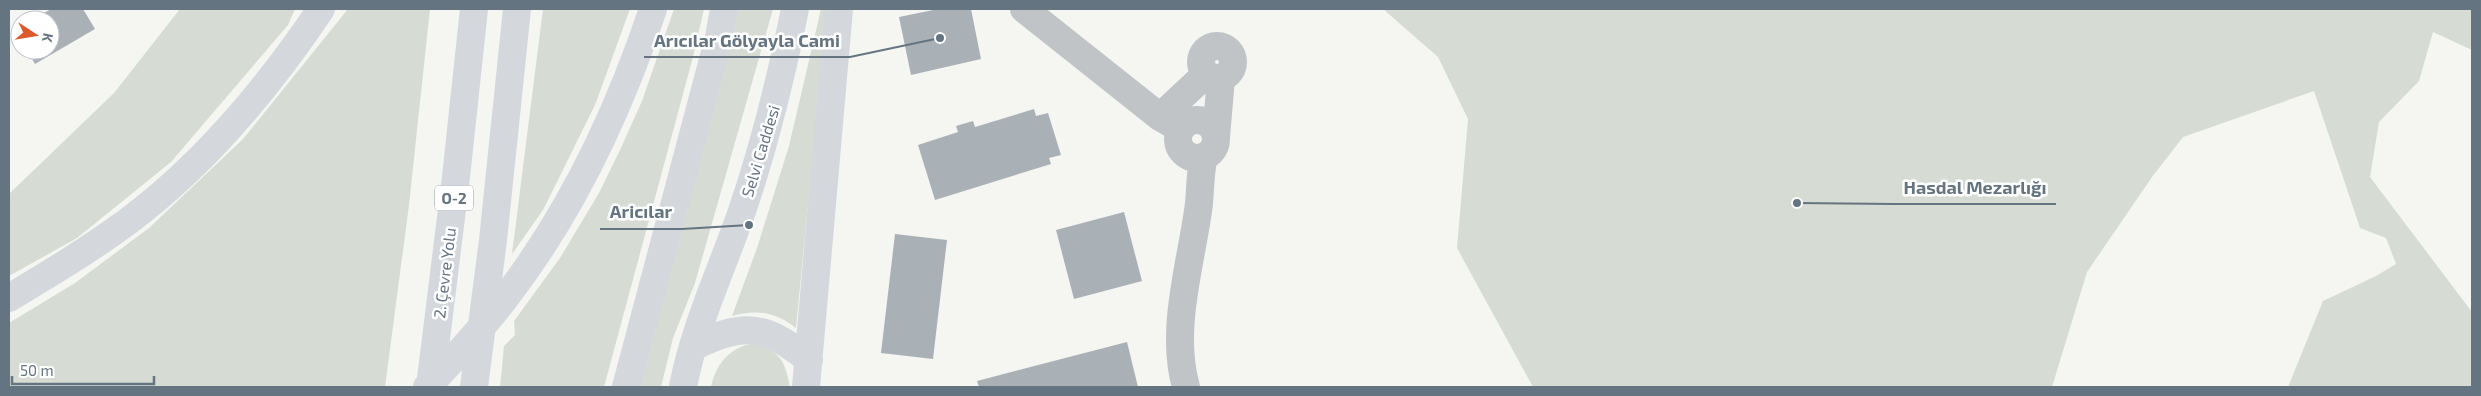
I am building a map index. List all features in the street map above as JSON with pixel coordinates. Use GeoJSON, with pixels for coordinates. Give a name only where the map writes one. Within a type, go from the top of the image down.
{"type":"FeatureCollection","features":[{"type":"Feature","properties":{"kind":"main road"},"geometry":{"type":"LineString","coordinates":[[9,298],[78,256],[122,226],[178,178],[256,97],[292,51],[321,9]]}},
{"type":"Feature","properties":{"kind":"main road","name":"2. Çevre Yolu"},"geometry":{"type":"LineString","coordinates":[[429,387],[456,176],[474,9]]}},
{"type":"Feature","properties":{"kind":"main road","name":"O-2"},"geometry":{"type":"LineString","coordinates":[[474,387],[494,231],[517,9]]}},
{"type":"Feature","properties":{"kind":"main road"},"geometry":{"type":"LineString","coordinates":[[429,387],[506,297],[557,221],[616,107],[642,43],[653,9]]}},
{"type":"Feature","properties":{"kind":"main road"},"geometry":{"type":"LineString","coordinates":[[642,43],[657,21],[661,9]]}},
{"type":"Feature","properties":{"kind":"main road"},"geometry":{"type":"LineString","coordinates":[[626,387],[709,75],[724,9]]}},
{"type":"Feature","properties":{"kind":"main road"},"geometry":{"type":"LineString","coordinates":[[806,387],[840,10]]}},
{"type":"Feature","properties":{"kind":"main road","name":"Selvi Caddesi"},"geometry":{"type":"LineString","coordinates":[[683,386],[693,347],[757,167],[780,82],[795,15]]}},
{"type":"Feature","properties":{"kind":"main road"},"geometry":{"type":"LineString","coordinates":[[693,347],[734,331],[753,330],[773,335],[791,345],[809,360]]}},
{"type":"Feature","properties":{"kind":"street"},"geometry":{"type":"LineString","coordinates":[[1024,9],[1170,123],[1182,150],[1192,158],[1210,147]]}},
{"type":"Feature","properties":{"kind":"street"},"geometry":{"type":"LineString","coordinates":[[1170,123],[1213,76],[1210,147],[1199,175],[1199,208],[1182,320],[1180,353],[1186,387]]}},
{"type":"Feature","properties":{"kind":"shaded area"},"geometry":{"type":"Polygon","coordinates":[[[180,9],[295,9],[288,25],[171,162],[77,238],[9,276],[9,194],[114,93],[180,9]]]}},
{"type":"Feature","properties":{"kind":"shaded area"},"geometry":{"type":"Polygon","coordinates":[[[348,9],[430,9],[409,205],[385,387],[9,387],[9,323],[75,283],[149,228],[243,139],[348,9]]]}},
{"type":"Feature","properties":{"kind":"shaded area"},"geometry":{"type":"Polygon","coordinates":[[[543,9],[630,9],[595,105],[543,210],[512,254],[543,9]]]}},
{"type":"Feature","properties":{"kind":"shaded area"},"geometry":{"type":"Polygon","coordinates":[[[674,9],[704,9],[693,57],[604,387],[500,387],[504,346],[515,335],[514,321],[560,258],[599,193],[642,101],[674,9]]]}},
{"type":"Feature","properties":{"kind":"shaded area"},"geometry":{"type":"Polygon","coordinates":[[[735,9],[773,9],[695,283],[673,338],[661,387],[639,387],[735,9]]]}},
{"type":"Feature","properties":{"kind":"shaded area"},"geometry":{"type":"Polygon","coordinates":[[[821,9],[827,9],[796,328],[781,318],[766,313],[732,316],[757,248],[789,146],[821,9]]]}},
{"type":"Feature","properties":{"kind":"shaded area"},"geometry":{"type":"Polygon","coordinates":[[[1383,9],[2472,9],[2472,50],[2433,32],[2419,81],[2379,122],[2370,177],[2472,312],[2472,387],[2288,387],[2323,301],[2376,276],[2396,264],[2386,238],[2360,228],[2314,91],[2183,137],[2152,177],[2087,272],[2052,387],[1533,387],[1457,248],[1468,119],[1438,57],[1383,9]]]}},
{"type":"Feature","properties":{"kind":"shaded area"},"geometry":{"type":"Polygon","coordinates":[[[756,343],[781,359],[790,387],[711,387],[717,370],[726,357],[739,348],[756,343]]]}},
{"type":"Feature","properties":{"kind":"building"},"geometry":{"type":"Polygon","coordinates":[[[83,9],[95,29],[60,49],[60,10],[49,10],[83,9]]]}},
{"type":"Feature","properties":{"kind":"building"},"geometry":{"type":"Polygon","coordinates":[[[938,9],[971,9],[981,59],[911,75],[899,17],[938,9]]]}},
{"type":"Feature","properties":{"kind":"building"},"geometry":{"type":"Polygon","coordinates":[[[33,60],[42,60],[35,64],[33,60]]]}},
{"type":"Feature","properties":{"kind":"building"},"geometry":{"type":"Polygon","coordinates":[[[1034,109],[1036,116],[1048,113],[1061,155],[1049,158],[1051,164],[935,200],[918,145],[958,132],[956,126],[973,121],[975,127],[1034,109]]]}},
{"type":"Feature","properties":{"kind":"building"},"geometry":{"type":"Polygon","coordinates":[[[1124,212],[1142,281],[1074,299],[1056,230],[1124,212]]]}},
{"type":"Feature","properties":{"kind":"building"},"geometry":{"type":"Polygon","coordinates":[[[895,234],[947,240],[933,359],[881,353],[895,234]]]}},
{"type":"Feature","properties":{"kind":"building"},"geometry":{"type":"Polygon","coordinates":[[[1127,342],[1138,387],[979,387],[977,381],[1127,342]]]}},
{"type":"Feature","properties":{"kind":"place","name":"Arıcılar Gölyayla Cami"},"geometry":{"type":"Point","coordinates":[940,38]}},
{"type":"Feature","properties":{"kind":"place","name":"Hasdal Mezarlığı"},"geometry":{"type":"Point","coordinates":[1797,203]}},
{"type":"Feature","properties":{"kind":"place","name":"Aricılar"},"geometry":{"type":"Point","coordinates":[749,225]}}]}
